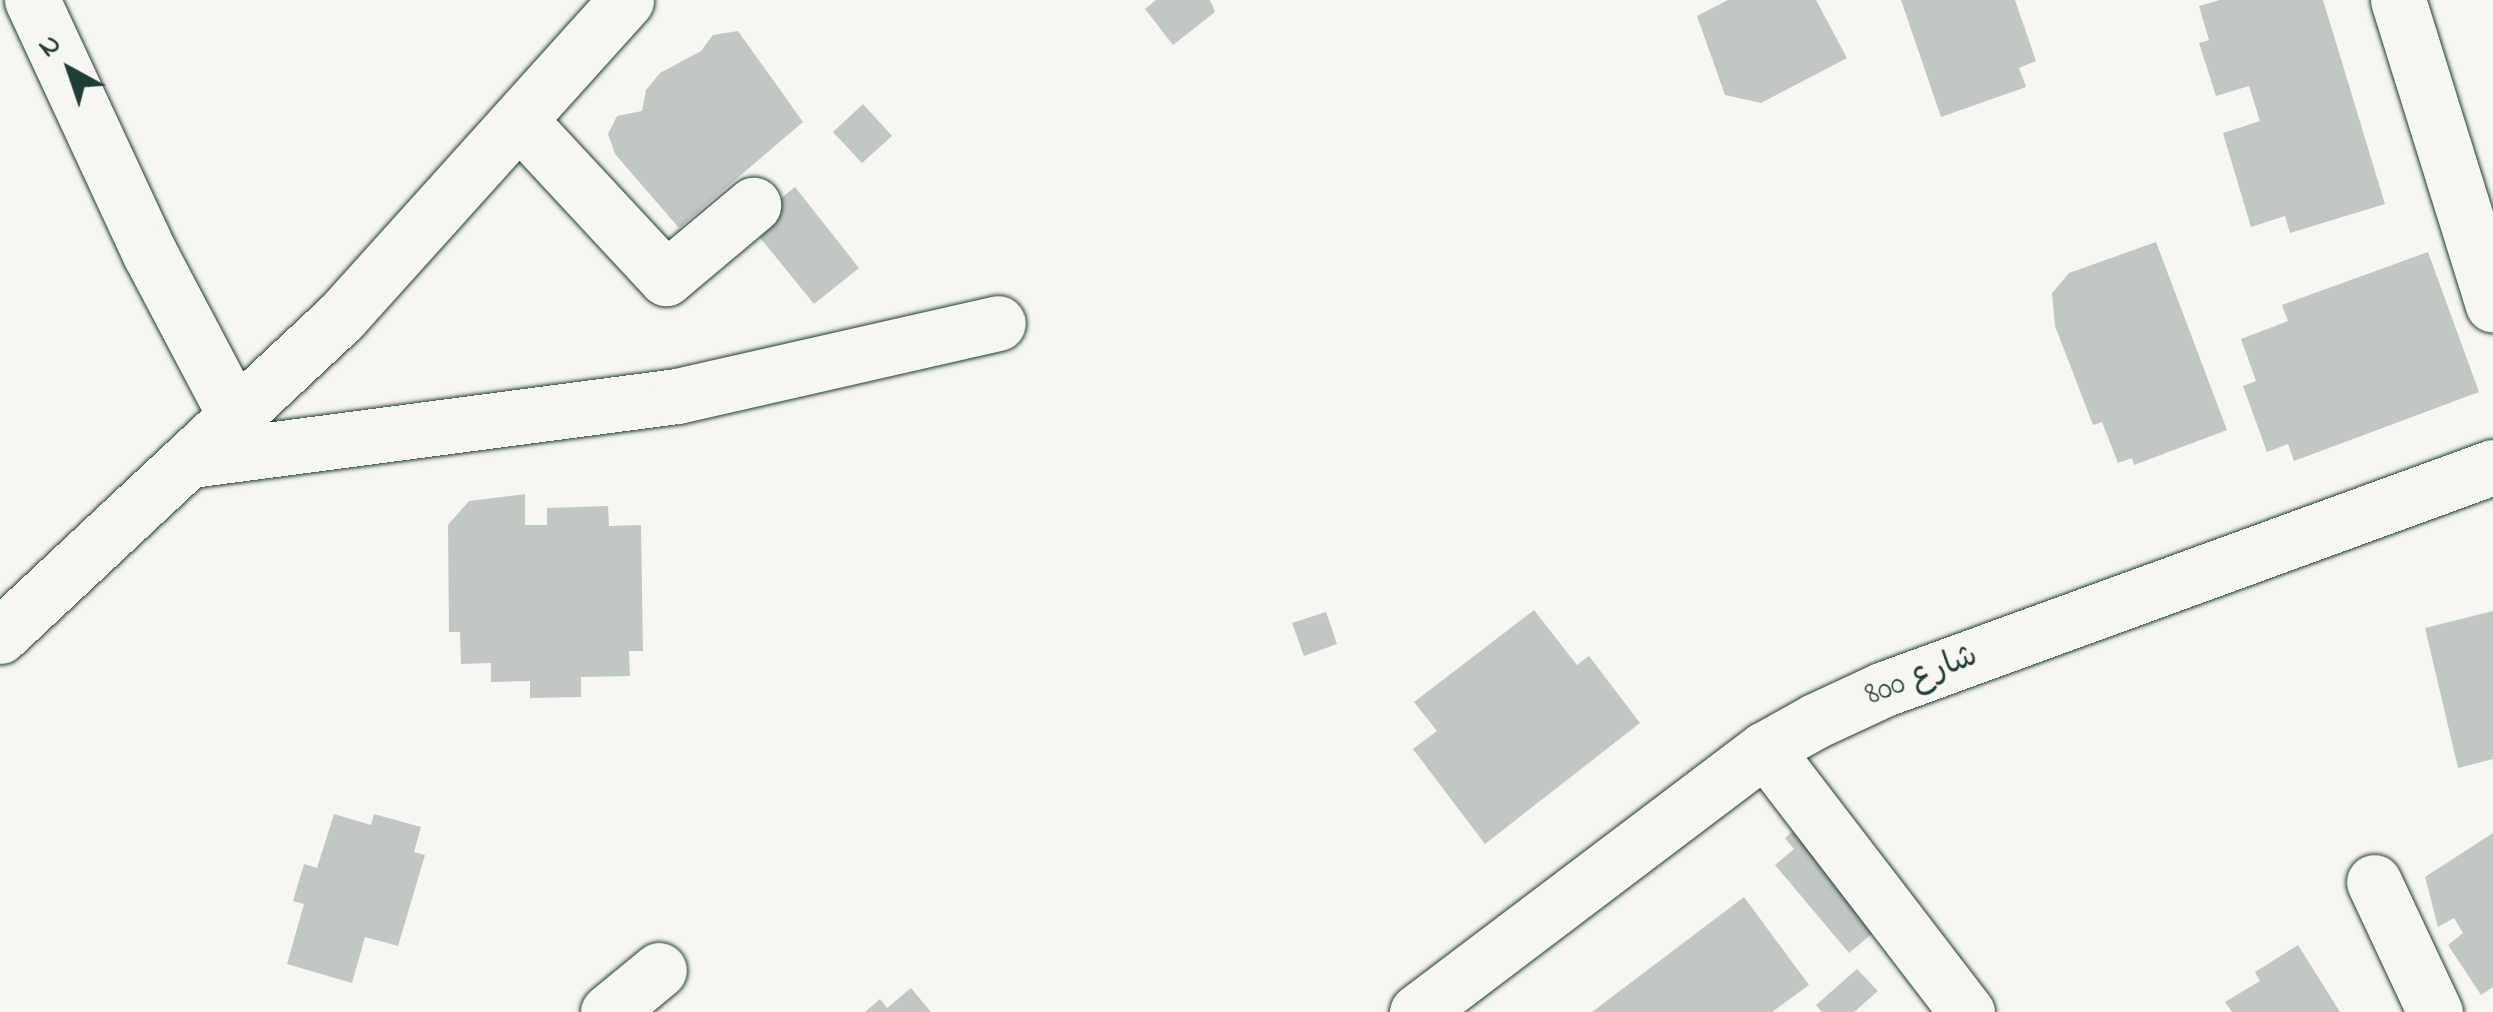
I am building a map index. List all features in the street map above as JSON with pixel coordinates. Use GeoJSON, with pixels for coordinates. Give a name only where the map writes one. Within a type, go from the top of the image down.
{"type":"FeatureCollection","features":[{"type":"Feature","properties":{"kind":"street"},"geometry":{"type":"LineString","coordinates":[[32,0],[150,254],[237,419]]}},
{"type":"Feature","properties":{"kind":"street"},"geometry":{"type":"LineString","coordinates":[[0,636],[237,419],[341,317],[626,0]]}},
{"type":"Feature","properties":{"kind":"street"},"geometry":{"type":"LineString","coordinates":[[2398,0],[2493,305]]}},
{"type":"Feature","properties":{"kind":"street"},"geometry":{"type":"LineString","coordinates":[[518,120],[666,278],[752,205]]}},
{"type":"Feature","properties":{"kind":"street"},"geometry":{"type":"LineString","coordinates":[[191,460],[677,396],[998,323]]}},
{"type":"Feature","properties":{"kind":"street","name":"شارع 800"},"geometry":{"type":"LineString","coordinates":[[1417,1012],[1765,749],[1884,689],[2493,466]]}},
{"type":"Feature","properties":{"kind":"street"},"geometry":{"type":"LineString","coordinates":[[1765,749],[1967,1012]]}},
{"type":"Feature","properties":{"kind":"street"},"geometry":{"type":"LineString","coordinates":[[2374,882],[2435,1012]]}},
{"type":"Feature","properties":{"kind":"street"},"geometry":{"type":"LineString","coordinates":[[608,1012],[659,970]]}},
{"type":"Feature","properties":{"kind":"building"},"geometry":{"type":"Polygon","coordinates":[[[1156,0],[1210,0],[1215,12],[1173,45],[1145,9],[1156,0]]]}},
{"type":"Feature","properties":{"kind":"building"},"geometry":{"type":"Polygon","coordinates":[[[1728,0],[1816,0],[1847,58],[1761,103],[1725,95],[1697,16],[1728,0]]]}},
{"type":"Feature","properties":{"kind":"building"},"geometry":{"type":"Polygon","coordinates":[[[1901,0],[2015,0],[2036,61],[2019,68],[2026,87],[1941,117],[1901,0]]]}},
{"type":"Feature","properties":{"kind":"building"},"geometry":{"type":"Polygon","coordinates":[[[2220,0],[2323,0],[2385,204],[2290,233],[2285,216],[2251,227],[2223,133],[2260,121],[2249,86],[2216,96],[2199,43],[2209,40],[2199,6],[2220,0]]]}},
{"type":"Feature","properties":{"kind":"building"},"geometry":{"type":"Polygon","coordinates":[[[738,31],[803,122],[679,228],[615,154],[608,134],[617,116],[642,111],[646,90],[660,73],[701,51],[713,35],[738,31]]]}},
{"type":"Feature","properties":{"kind":"building"},"geometry":{"type":"Polygon","coordinates":[[[863,104],[892,136],[862,163],[833,132],[863,104]]]}},
{"type":"Feature","properties":{"kind":"building"},"geometry":{"type":"Polygon","coordinates":[[[795,187],[859,268],[814,304],[749,224],[795,187]]]}},
{"type":"Feature","properties":{"kind":"building"},"geometry":{"type":"Polygon","coordinates":[[[2156,242],[2227,430],[2134,465],[2132,458],[2118,463],[2102,422],[2093,425],[2055,326],[2052,293],[2069,273],[2156,242]]]}},
{"type":"Feature","properties":{"kind":"building"},"geometry":{"type":"Polygon","coordinates":[[[2428,252],[2479,392],[2294,461],[2288,444],[2267,452],[2243,386],[2256,381],[2241,339],[2288,321],[2282,305],[2428,252]]]}},
{"type":"Feature","properties":{"kind":"building"},"geometry":{"type":"Polygon","coordinates":[[[525,494],[525,525],[547,525],[547,508],[608,506],[609,526],[641,525],[643,651],[629,651],[630,676],[581,677],[581,697],[530,698],[530,681],[491,682],[491,663],[461,664],[460,632],[449,632],[448,525],[469,501],[525,494]]]}},
{"type":"Feature","properties":{"kind":"building"},"geometry":{"type":"Polygon","coordinates":[[[1534,610],[1577,665],[1589,656],[1640,723],[1485,844],[1413,749],[1437,731],[1414,702],[1534,610]]]}},
{"type":"Feature","properties":{"kind":"building"},"geometry":{"type":"Polygon","coordinates":[[[2493,611],[2493,759],[2458,768],[2425,628],[2493,611]]]}},
{"type":"Feature","properties":{"kind":"building"},"geometry":{"type":"Polygon","coordinates":[[[1326,612],[1337,644],[1304,656],[1292,623],[1326,612]]]}},
{"type":"Feature","properties":{"kind":"building"},"geometry":{"type":"Polygon","coordinates":[[[334,814],[371,825],[374,814],[421,827],[414,852],[425,855],[398,946],[365,937],[352,983],[287,964],[304,904],[293,901],[304,864],[317,868],[334,814]]]}},
{"type":"Feature","properties":{"kind":"building"},"geometry":{"type":"Polygon","coordinates":[[[1803,823],[1879,928],[1849,953],[1775,865],[1794,849],[1785,838],[1803,823]]]}},
{"type":"Feature","properties":{"kind":"building"},"geometry":{"type":"Polygon","coordinates":[[[2493,833],[2493,987],[2481,995],[2448,945],[2463,933],[2454,918],[2438,927],[2425,877],[2493,833]]]}},
{"type":"Feature","properties":{"kind":"building"},"geometry":{"type":"Polygon","coordinates":[[[1744,897],[1809,985],[1772,1012],[1592,1012],[1744,897]]]}},
{"type":"Feature","properties":{"kind":"building"},"geometry":{"type":"Polygon","coordinates":[[[2298,945],[2340,1012],[2232,1012],[2225,1002],[2260,981],[2255,972],[2298,945]]]}},
{"type":"Feature","properties":{"kind":"building"},"geometry":{"type":"Polygon","coordinates":[[[1857,969],[1878,991],[1854,1012],[1822,1012],[1816,1005],[1857,969]]]}},
{"type":"Feature","properties":{"kind":"building"},"geometry":{"type":"Polygon","coordinates":[[[911,988],[931,1012],[865,1012],[880,999],[887,1008],[911,988]]]}}]}
